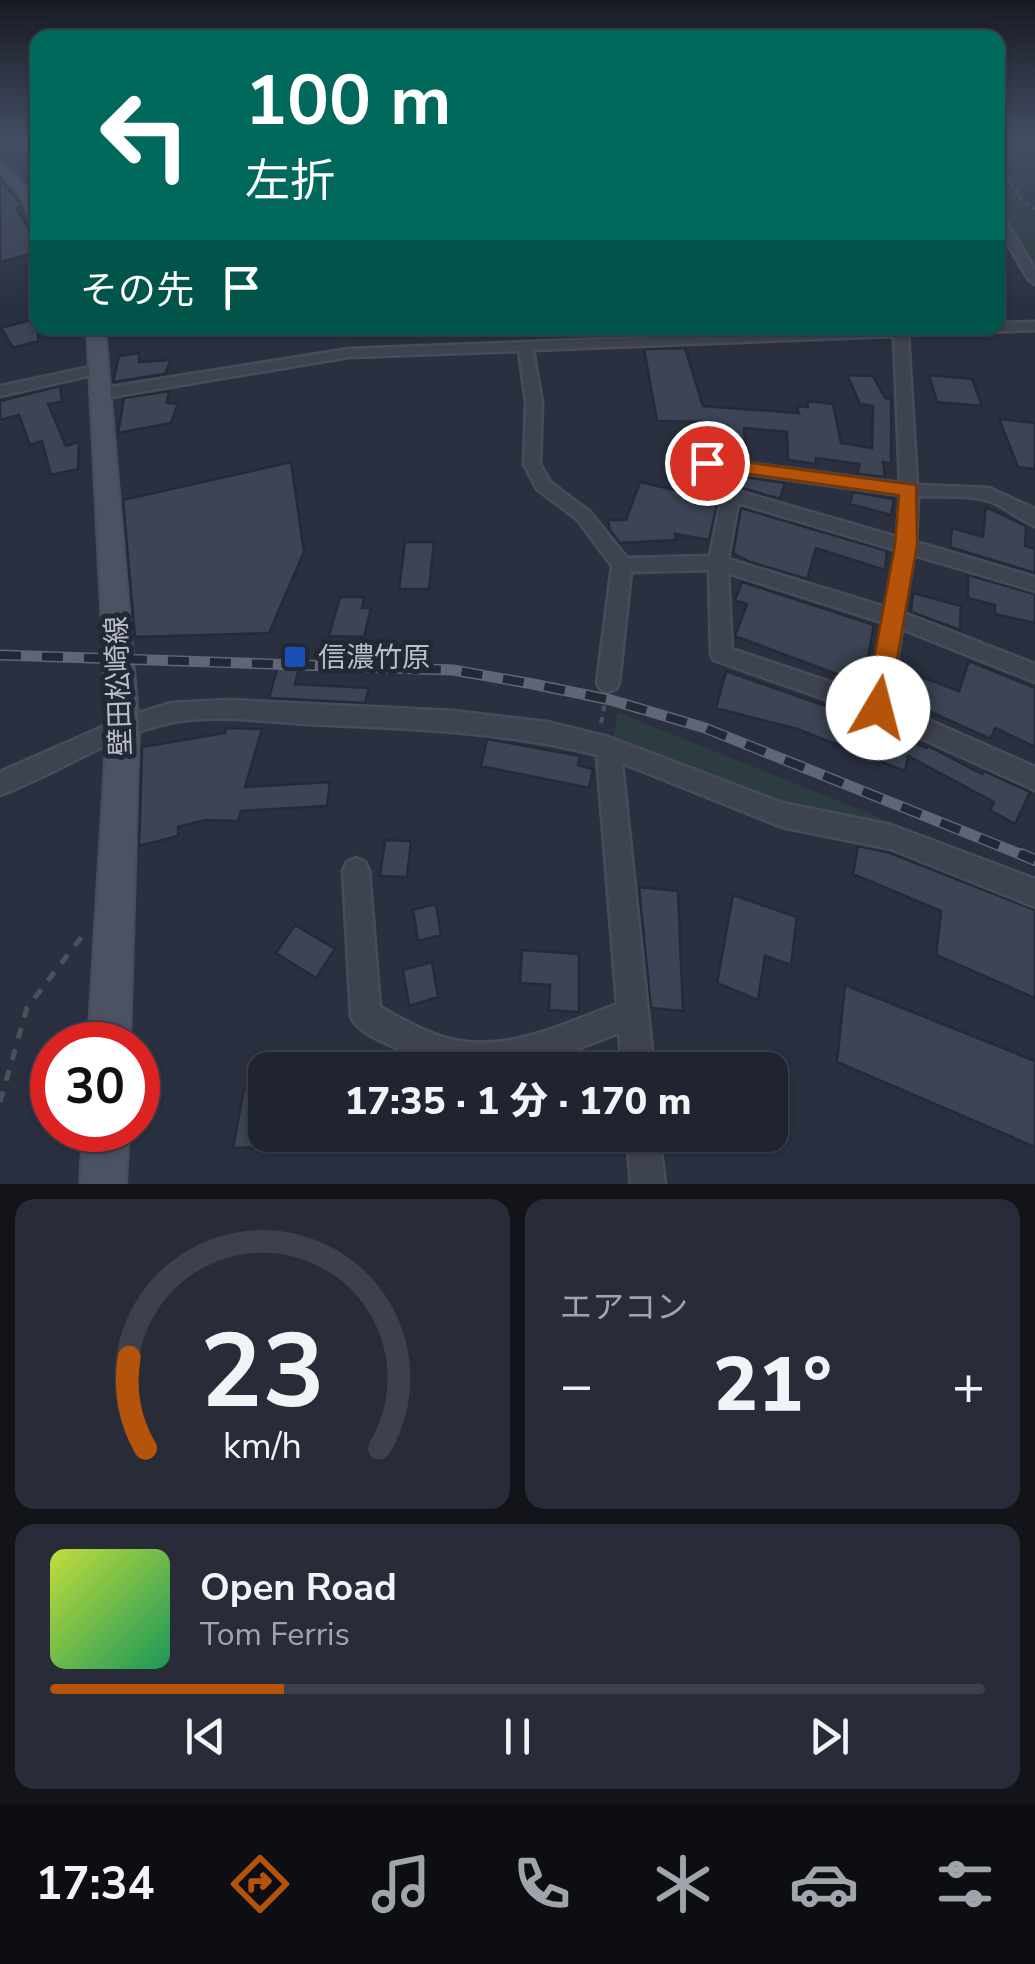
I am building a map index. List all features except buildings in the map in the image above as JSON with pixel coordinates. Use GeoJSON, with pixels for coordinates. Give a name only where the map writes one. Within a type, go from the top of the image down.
{"type":"FeatureCollection","features":[{"type":"Feature","properties":{"kind":"main road","name":"壁田松崎線"},"geometry":{"type":"LineString","coordinates":[[96,335],[123,728],[111,1022]]}},
{"type":"Feature","properties":{"kind":"main road"},"geometry":{"type":"LineString","coordinates":[[104,1184],[105,1152]]}},
{"type":"Feature","properties":{"kind":"street"},"geometry":{"type":"LineString","coordinates":[[1005,230],[1035,280]]}},
{"type":"Feature","properties":{"kind":"street"},"geometry":{"type":"LineString","coordinates":[[1005,327],[1035,326]]}},
{"type":"Feature","properties":{"kind":"street"},"geometry":{"type":"LineString","coordinates":[[0,391],[349,354],[835,335]]}},
{"type":"Feature","properties":{"kind":"street"},"geometry":{"type":"LineString","coordinates":[[878,708],[906,545],[909,490],[901,335]]}},
{"type":"Feature","properties":{"kind":"street"},"geometry":{"type":"LineString","coordinates":[[526,349],[534,403],[532,464],[542,485],[584,516],[622,564],[608,683]]}},
{"type":"Feature","properties":{"kind":"street"},"geometry":{"type":"LineString","coordinates":[[707,463],[909,490],[989,494],[1026,510],[1035,520]]}},
{"type":"Feature","properties":{"kind":"street"},"geometry":{"type":"LineString","coordinates":[[1035,584],[731,494],[718,563],[722,654],[878,708],[1035,779]]}},
{"type":"Feature","properties":{"kind":"street"},"geometry":{"type":"LineString","coordinates":[[622,564],[718,563],[892,617],[1035,674]]}},
{"type":"Feature","properties":{"kind":"street"},"geometry":{"type":"LineString","coordinates":[[0,784],[123,728],[171,713],[230,710],[453,721],[547,732],[603,746],[782,815],[891,836],[1035,893]]}},
{"type":"Feature","properties":{"kind":"street"},"geometry":{"type":"LineString","coordinates":[[603,746],[636,1052]]}},
{"type":"Feature","properties":{"kind":"street"},"geometry":{"type":"LineString","coordinates":[[356,871],[366,1016],[417,1044],[472,1060],[554,1043],[633,1012]]}},
{"type":"Feature","properties":{"kind":"street"},"geometry":{"type":"LineString","coordinates":[[645,1152],[648,1184]]}},
{"type":"Feature","properties":{"kind":"path"},"geometry":{"type":"LineString","coordinates":[[603,746],[608,683]]}},
{"type":"Feature","properties":{"kind":"path"},"geometry":{"type":"LineString","coordinates":[[0,1102],[27,1008],[116,892]]}},
{"type":"Feature","properties":{"kind":"shaded area"},"geometry":{"type":"Polygon","coordinates":[[[1005,196],[1025,196],[1035,205],[1035,267],[1005,218],[1005,196]]]}},
{"type":"Feature","properties":{"kind":"shaded area"},"geometry":{"type":"Polygon","coordinates":[[[617,712],[1035,880],[782,810],[613,747],[617,712]]]}},
{"type":"Feature","properties":{"kind":"railway"},"geometry":{"type":"LineString","coordinates":[[0,655],[453,670],[533,684],[611,700],[705,728],[1027,857]]}},
{"type":"Feature","properties":{"kind":"railway"},"geometry":{"type":"LineString","coordinates":[[1021,854],[1035,860]]}},
{"type":"Feature","properties":{"kind":"place","name":"信濃竹原"},"geometry":{"type":"Point","coordinates":[295,657]}},
{"type":"Feature","properties":{"kind":"route"},"geometry":{"type":"LineString","coordinates":[[707,463],[909,490],[906,545],[878,708]]}}]}
